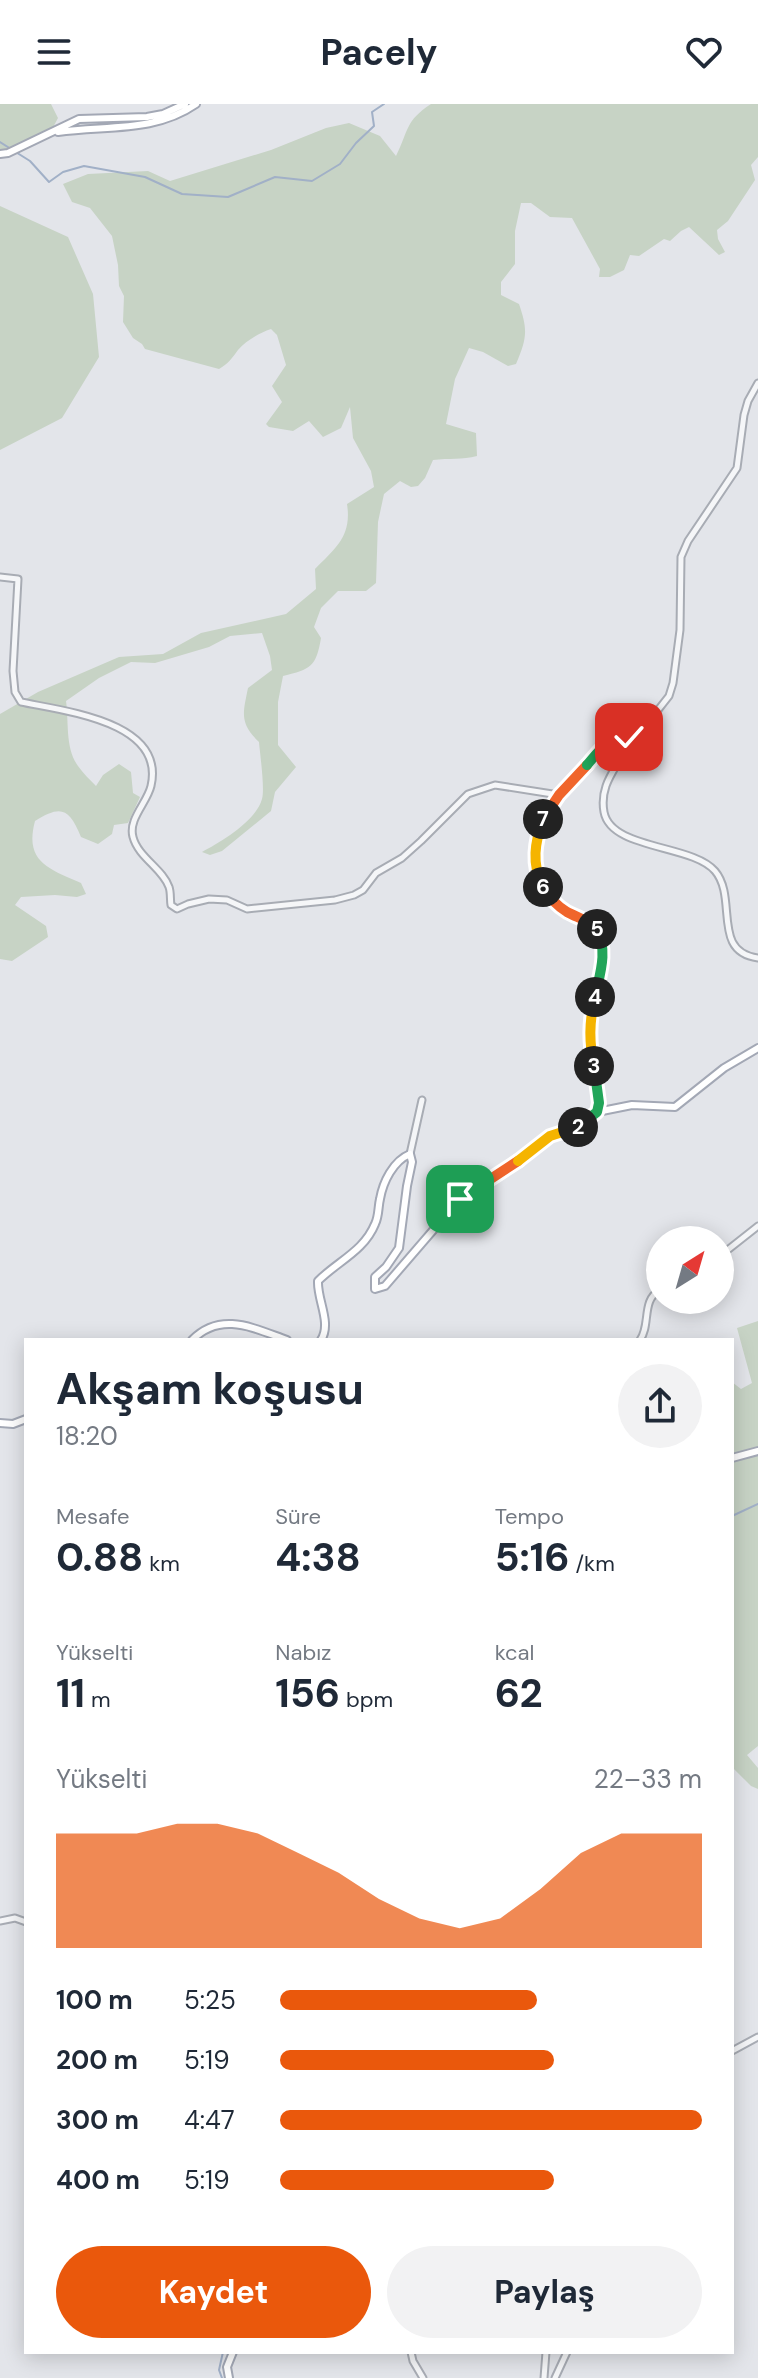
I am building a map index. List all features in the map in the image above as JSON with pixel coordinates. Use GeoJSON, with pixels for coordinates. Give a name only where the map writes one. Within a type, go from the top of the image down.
{"type":"FeatureCollection","features":[{"type":"Feature","properties":{"kind":"main road"},"geometry":{"type":"LineString","coordinates":[[4,154],[79,119],[147,117],[185,104]]}},
{"type":"Feature","properties":{"kind":"main road"},"geometry":{"type":"LineString","coordinates":[[50,133],[154,123],[179,116],[196,104]]}},
{"type":"Feature","properties":{"kind":"main road"},"geometry":{"type":"LineString","coordinates":[[322,1338],[326,1329],[318,1281],[358,1250],[367,1238],[377,1222],[380,1195],[389,1173],[399,1161],[410,1154],[412,1162],[399,1248],[375,1277],[375,1289],[385,1286],[460,1199],[526,1156],[550,1136],[578,1127],[597,1112],[632,1105],[675,1107],[724,1068],[758,1048]]}},
{"type":"Feature","properties":{"kind":"main road"},"geometry":{"type":"LineString","coordinates":[[194,1338],[203,1330],[221,1323],[233,1323],[281,1338]]}},
{"type":"Feature","properties":{"kind":"main road"},"geometry":{"type":"LineString","coordinates":[[0,1423],[13,1424],[24,1420]]}},
{"type":"Feature","properties":{"kind":"main road"},"geometry":{"type":"LineString","coordinates":[[734,1457],[758,1451]]}},
{"type":"Feature","properties":{"kind":"main road"},"geometry":{"type":"LineString","coordinates":[[229,2378],[227,2367],[232,2354]]}},
{"type":"Feature","properties":{"kind":"street"},"geometry":{"type":"LineString","coordinates":[[597,1112],[599,1103],[589,1023],[603,964],[601,939],[595,926],[567,912],[550,898],[540,882],[535,865],[535,842],[543,819],[559,795],[603,746],[667,702],[680,630],[681,556],[737,468],[744,415],[758,383]]}},
{"type":"Feature","properties":{"kind":"street"},"geometry":{"type":"LineString","coordinates":[[0,577],[18,579],[13,671],[15,692],[21,702],[61,708],[126,732],[141,744],[149,759],[153,776],[150,790],[133,822],[132,835],[138,849],[169,887],[171,905],[177,909],[209,899],[227,900],[247,909],[335,900],[354,895],[363,890],[376,873],[402,858],[468,794],[495,785],[559,795]]}},
{"type":"Feature","properties":{"kind":"street"},"geometry":{"type":"LineString","coordinates":[[626,733],[628,744],[609,775],[604,811],[609,823],[644,843],[692,855],[716,871],[722,883],[731,941],[749,957],[758,958]]}},
{"type":"Feature","properties":{"kind":"street"},"geometry":{"type":"LineString","coordinates":[[410,1154],[422,1100]]}},
{"type":"Feature","properties":{"kind":"street"},"geometry":{"type":"LineString","coordinates":[[734,1245],[758,1226]]}},
{"type":"Feature","properties":{"kind":"street"},"geometry":{"type":"LineString","coordinates":[[641,1338],[646,1331],[647,1314]]}},
{"type":"Feature","properties":{"kind":"street"},"geometry":{"type":"LineString","coordinates":[[0,1921],[15,1918],[24,1921]]}},
{"type":"Feature","properties":{"kind":"street"},"geometry":{"type":"LineString","coordinates":[[734,2050],[758,2037]]}},
{"type":"Feature","properties":{"kind":"street"},"geometry":{"type":"LineString","coordinates":[[411,2354],[423,2378]]}},
{"type":"Feature","properties":{"kind":"street"},"geometry":{"type":"LineString","coordinates":[[544,2378],[546,2354]]}},
{"type":"Feature","properties":{"kind":"street"},"geometry":{"type":"LineString","coordinates":[[555,2378],[566,2354]]}},
{"type":"Feature","properties":{"kind":"green space"},"geometry":{"type":"Polygon","coordinates":[[[0,104],[51,104],[58,118],[50,133],[0,154],[0,104]]]}},
{"type":"Feature","properties":{"kind":"green space"},"geometry":{"type":"Polygon","coordinates":[[[431,104],[758,104],[758,157],[751,165],[755,180],[728,221],[717,230],[725,252],[719,255],[689,227],[670,241],[664,239],[639,256],[630,255],[624,270],[610,277],[599,277],[600,269],[572,218],[550,217],[531,203],[521,203],[515,231],[515,264],[501,282],[501,295],[519,304],[524,321],[524,340],[516,364],[508,366],[469,348],[455,379],[446,424],[476,433],[477,456],[433,460],[418,486],[411,487],[400,481],[384,494],[378,522],[376,583],[366,591],[338,591],[321,608],[314,627],[321,638],[314,661],[306,669],[283,676],[278,702],[278,745],[296,767],[275,792],[271,811],[222,851],[210,855],[202,852],[245,823],[262,799],[259,742],[245,723],[244,711],[248,688],[272,670],[262,633],[230,636],[209,647],[155,663],[131,662],[99,678],[66,701],[71,751],[78,766],[96,786],[103,775],[119,764],[131,772],[133,793],[140,797],[128,823],[114,825],[112,834],[98,844],[81,837],[72,820],[63,812],[51,813],[35,821],[33,846],[36,855],[49,868],[81,883],[86,894],[77,897],[21,897],[15,905],[46,926],[48,937],[12,961],[0,959],[0,714],[38,692],[119,657],[163,654],[201,633],[286,614],[316,589],[315,569],[336,548],[345,533],[347,504],[374,487],[371,471],[353,438],[350,407],[341,428],[323,437],[309,421],[293,431],[266,424],[282,402],[272,386],[286,365],[277,335],[271,329],[245,343],[219,369],[145,349],[133,338],[123,322],[124,296],[119,286],[112,236],[90,208],[72,202],[63,184],[88,174],[148,171],[170,181],[349,123],[380,136],[396,156],[412,121],[431,104]]]}},
{"type":"Feature","properties":{"kind":"green space"},"geometry":{"type":"Polygon","coordinates":[[[0,206],[68,237],[93,294],[99,357],[62,418],[0,450],[0,206]]]}},
{"type":"Feature","properties":{"kind":"green space"},"geometry":{"type":"Polygon","coordinates":[[[758,1321],[758,1746],[747,1755],[758,1768],[758,1789],[734,1769],[734,1384],[741,1389],[752,1383],[737,1328],[758,1321]]]}},
{"type":"Feature","properties":{"kind":"waterway"},"geometry":{"type":"LineString","coordinates":[[0,142],[30,161],[49,182],[63,172],[84,166],[145,177],[182,194],[228,197],[275,177],[312,181],[340,164],[374,126],[372,112],[384,104]]}},
{"type":"Feature","properties":{"kind":"waterway"},"geometry":{"type":"LineString","coordinates":[[734,1515],[758,1504]]}},
{"type":"Feature","properties":{"kind":"waterway"},"geometry":{"type":"LineString","coordinates":[[222,2378],[219,2370],[223,2354]]}},
{"type":"Feature","properties":{"kind":"route"},"geometry":{"type":"LineString","coordinates":[[460,1199],[526,1156],[550,1136],[578,1127],[597,1112],[599,1103],[589,1023],[603,964],[601,939],[595,926],[567,912],[550,898],[540,882],[535,865],[535,842],[543,819],[559,795],[603,746],[621,734],[626,733],[629,737]]}}]}
